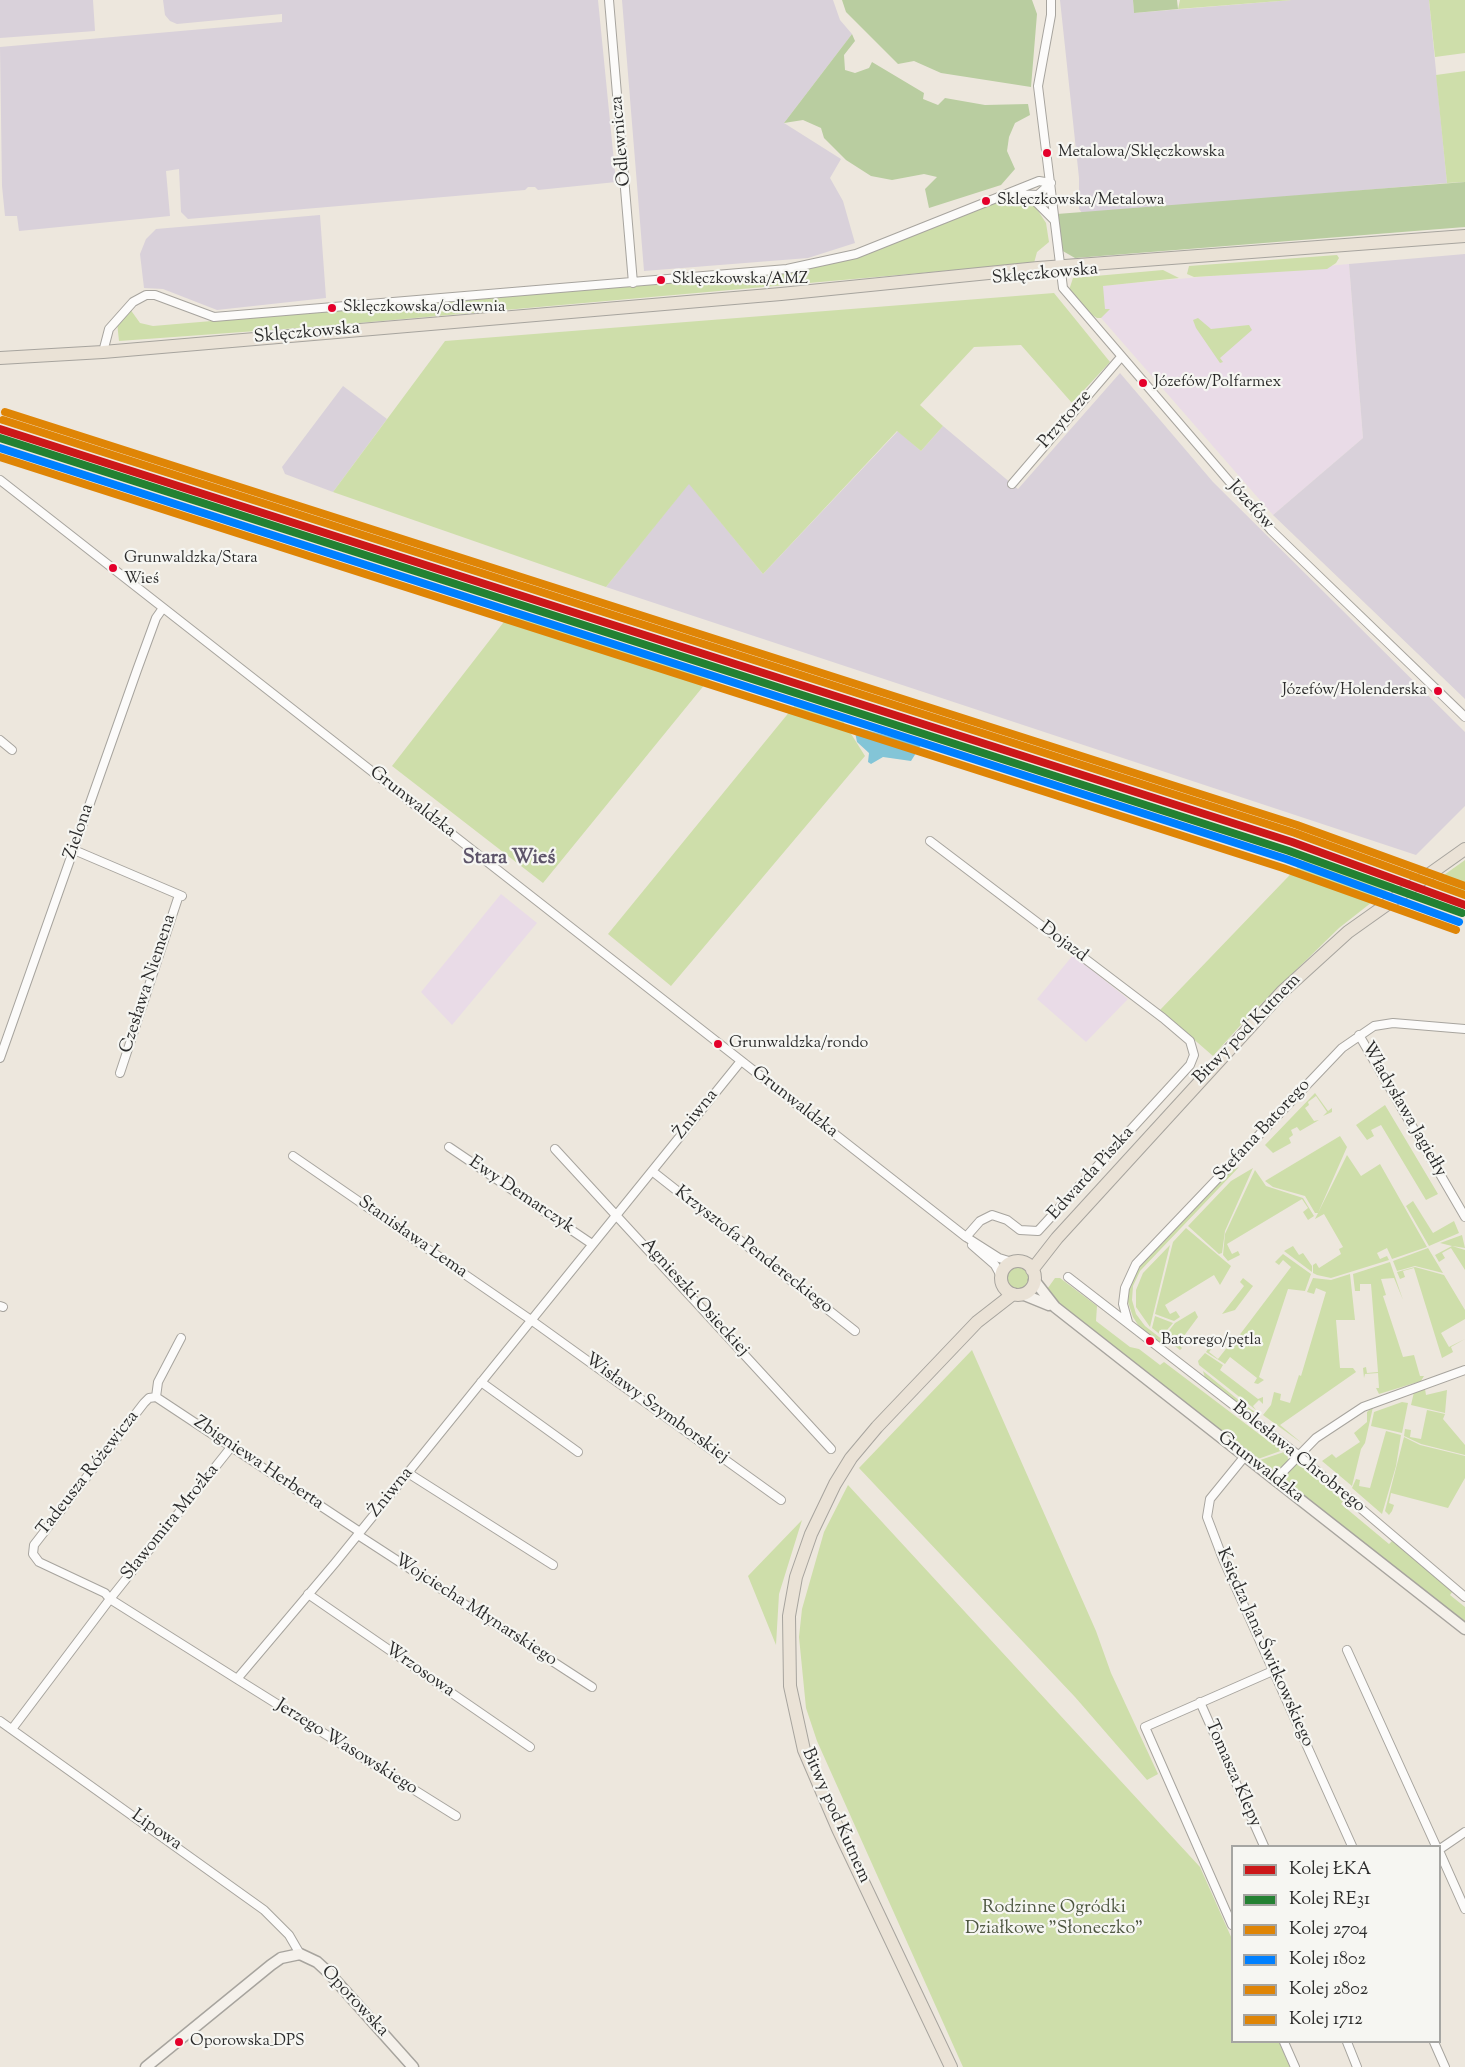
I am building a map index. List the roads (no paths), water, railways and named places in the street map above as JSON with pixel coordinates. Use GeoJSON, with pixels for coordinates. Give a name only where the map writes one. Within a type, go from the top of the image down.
{"type":"FeatureCollection","features":[{"type":"Feature","properties":{"kind":"main road","name":"Sklęczkowska"},"geometry":{"type":"LineString","coordinates":[[0,358],[103,352],[781,294],[816,294],[1059,270],[1465,236]]}},
{"type":"Feature","properties":{"kind":"main road","name":"Sklęczkowska"},"geometry":{"type":"LineString","coordinates":[[0,351],[48,355]]}},
{"type":"Feature","properties":{"kind":"main road","name":"Bitwy pod Kutnem"},"geometry":{"type":"LineString","coordinates":[[951,2067],[812,1771],[794,1708],[788,1638],[792,1596],[801,1558],[835,1484],[877,1427],[977,1322],[1018,1294],[1031,1288],[1033,1275],[1057,1239],[1282,992],[1348,932],[1465,849]]}},
{"type":"Feature","properties":{"kind":"main road","name":"Bitwy pod Kutnem"},"geometry":{"type":"LineString","coordinates":[[977,1322],[1002,1279],[1016,1262],[1034,1256],[1057,1239]]}},
{"type":"Feature","properties":{"kind":"main road"},"geometry":{"type":"LineString","coordinates":[[1016,1262],[1033,1275]]}},
{"type":"Feature","properties":{"kind":"main road"},"geometry":{"type":"LineString","coordinates":[[1002,1279],[1018,1294]]}},
{"type":"Feature","properties":{"kind":"street","name":"Odlewnicza"},"geometry":{"type":"LineString","coordinates":[[609,0],[633,283]]}},
{"type":"Feature","properties":{"kind":"street"},"geometry":{"type":"LineString","coordinates":[[1051,0],[1050,23],[1039,70],[1038,86],[1051,183],[1059,270]]}},
{"type":"Feature","properties":{"kind":"street"},"geometry":{"type":"LineString","coordinates":[[103,352],[109,329],[133,302],[146,295],[155,296],[213,317],[787,269],[856,254],[1038,181],[1051,183]]}},
{"type":"Feature","properties":{"kind":"street"},"geometry":{"type":"LineString","coordinates":[[1010,194],[1038,195],[1051,183]]}},
{"type":"Feature","properties":{"kind":"street"},"geometry":{"type":"LineString","coordinates":[[1030,196],[1054,221]]}},
{"type":"Feature","properties":{"kind":"street","name":"Józefów"},"geometry":{"type":"LineString","coordinates":[[1059,270],[1063,288],[1271,530],[1465,717]]}},
{"type":"Feature","properties":{"kind":"street","name":"Przytorze"},"geometry":{"type":"LineString","coordinates":[[1012,484],[1121,357]]}},
{"type":"Feature","properties":{"kind":"street","name":"Grunwaldzka"},"geometry":{"type":"LineString","coordinates":[[0,480],[966,1237],[999,1258],[1016,1262]]}},
{"type":"Feature","properties":{"kind":"street","name":"Zielona"},"geometry":{"type":"LineString","coordinates":[[0,1058],[156,618],[164,608]]}},
{"type":"Feature","properties":{"kind":"street"},"geometry":{"type":"LineString","coordinates":[[0,740],[12,750]]}},
{"type":"Feature","properties":{"kind":"street","name":"Dojazd"},"geometry":{"type":"LineString","coordinates":[[930,841],[1163,1018],[1190,1041],[1193,1048]]}},
{"type":"Feature","properties":{"kind":"street","name":"Czesława Niemena"},"geometry":{"type":"LineString","coordinates":[[74,850],[180,895],[120,1073]]}},
{"type":"Feature","properties":{"kind":"street","name":"Stefana Batorego"},"geometry":{"type":"LineString","coordinates":[[1128,1322],[1123,1304],[1125,1288],[1136,1264],[1314,1077],[1359,1035],[1374,1026],[1394,1023],[1465,1029]]}},
{"type":"Feature","properties":{"kind":"street","name":"Władysława Jagiełły"},"geometry":{"type":"LineString","coordinates":[[1359,1035],[1465,1217]]}},
{"type":"Feature","properties":{"kind":"street","name":"Edwarda Piszka"},"geometry":{"type":"LineString","coordinates":[[966,1237],[980,1221],[992,1215],[1029,1232],[1038,1231],[1047,1224],[1190,1065],[1194,1055],[1193,1048]]}},
{"type":"Feature","properties":{"kind":"street","name":"Żniwna"},"geometry":{"type":"LineString","coordinates":[[237,1679],[359,1534],[741,1061]]}},
{"type":"Feature","properties":{"kind":"street","name":"Ewy Demarczyk"},"geometry":{"type":"LineString","coordinates":[[450,1147],[592,1244]]}},
{"type":"Feature","properties":{"kind":"street","name":"Agnieszki Osieckiej"},"geometry":{"type":"LineString","coordinates":[[555,1149],[617,1213],[831,1449]]}},
{"type":"Feature","properties":{"kind":"street","name":"Stanisława Lema"},"geometry":{"type":"LineString","coordinates":[[293,1156],[531,1320]]}},
{"type":"Feature","properties":{"kind":"street","name":"Krzysztofa Pendereckiego"},"geometry":{"type":"LineString","coordinates":[[652,1171],[855,1331]]}},
{"type":"Feature","properties":{"kind":"street","name":"Grunwaldzka"},"geometry":{"type":"LineString","coordinates":[[966,1237],[995,1265],[1002,1279]]}},
{"type":"Feature","properties":{"kind":"street","name":"Grunwaldzka"},"geometry":{"type":"LineString","coordinates":[[1033,1275],[1055,1307],[1465,1629]]}},
{"type":"Feature","properties":{"kind":"street","name":"Bolesława Chrobrego"},"geometry":{"type":"LineString","coordinates":[[1068,1277],[1298,1455],[1465,1597]]}},
{"type":"Feature","properties":{"kind":"street","name":"Grunwaldzka"},"geometry":{"type":"LineString","coordinates":[[1018,1294],[1055,1307]]}},
{"type":"Feature","properties":{"kind":"street","name":"Wisławy Szymborskiej"},"geometry":{"type":"LineString","coordinates":[[531,1320],[781,1500]]}},
{"type":"Feature","properties":{"kind":"street","name":"Tadeusza Różewicza"},"geometry":{"type":"LineString","coordinates":[[110,1599],[105,1593],[39,1562],[33,1552],[34,1545],[144,1403],[149,1398],[156,1397],[158,1382],[181,1338]]}},
{"type":"Feature","properties":{"kind":"street"},"geometry":{"type":"LineString","coordinates":[[1275,1480],[1316,1438],[1374,1402],[1465,1370]]}},
{"type":"Feature","properties":{"kind":"street"},"geometry":{"type":"LineString","coordinates":[[481,1382],[578,1452]]}},
{"type":"Feature","properties":{"kind":"street","name":"Zbigniewa Herberta"},"geometry":{"type":"LineString","coordinates":[[156,1397],[232,1446],[359,1534]]}},
{"type":"Feature","properties":{"kind":"street","name":"Sławomira Mrożka"},"geometry":{"type":"LineString","coordinates":[[110,1599],[232,1446]]}},
{"type":"Feature","properties":{"kind":"street","name":"Księdza Jana Świtkowskiego"},"geometry":{"type":"LineString","coordinates":[[1245,1456],[1210,1499],[1206,1510],[1223,1559],[1275,1670],[1352,1845]]}},
{"type":"Feature","properties":{"kind":"street"},"geometry":{"type":"LineString","coordinates":[[408,1473],[553,1565]]}},
{"type":"Feature","properties":{"kind":"street","name":"Wojciecha Młynarskiego"},"geometry":{"type":"LineString","coordinates":[[359,1534],[592,1688]]}},
{"type":"Feature","properties":{"kind":"street","name":"Wrzosowa"},"geometry":{"type":"LineString","coordinates":[[308,1594],[530,1747]]}},
{"type":"Feature","properties":{"kind":"street"},"geometry":{"type":"LineString","coordinates":[[12,1729],[110,1599],[237,1679]]}},
{"type":"Feature","properties":{"kind":"street"},"geometry":{"type":"LineString","coordinates":[[1347,1650],[1436,1845]]}},
{"type":"Feature","properties":{"kind":"street"},"geometry":{"type":"LineString","coordinates":[[1231,1920],[1145,1727],[1275,1670]]}},
{"type":"Feature","properties":{"kind":"street","name":"Jerzego Wasowskiego"},"geometry":{"type":"LineString","coordinates":[[237,1679],[456,1816]]}},
{"type":"Feature","properties":{"kind":"street","name":"Tomasza Klepy"},"geometry":{"type":"LineString","coordinates":[[1200,1702],[1264,1845]]}},
{"type":"Feature","properties":{"kind":"street","name":"Lipowa"},"geometry":{"type":"LineString","coordinates":[[0,1721],[264,1910],[289,1935],[300,1954]]}},
{"type":"Feature","properties":{"kind":"street"},"geometry":{"type":"LineString","coordinates":[[1441,1850],[1465,1832]]}},
{"type":"Feature","properties":{"kind":"street"},"geometry":{"type":"LineString","coordinates":[[1441,1853],[1465,1909]]}},
{"type":"Feature","properties":{"kind":"street","name":"Oporowska"},"geometry":{"type":"LineString","coordinates":[[146,2067],[271,1965],[281,1958],[300,1954],[317,1962],[329,1973],[413,2067]]}},
{"type":"Feature","properties":{"kind":"street"},"geometry":{"type":"LineString","coordinates":[[1284,2043],[1295,2067]]}},
{"type":"Feature","properties":{"kind":"street"},"geometry":{"type":"LineString","coordinates":[[1347,2043],[1357,2067]]}},
{"type":"Feature","properties":{"kind":"street"},"geometry":{"type":"LineString","coordinates":[[1434,2043],[1445,2067]]}},
{"type":"Feature","properties":{"kind":"water"},"geometry":{"type":"Polygon","coordinates":[[[859,728],[923,742],[911,761],[883,757],[871,764],[868,762],[869,753],[857,742],[855,732],[859,728]]]}},
{"type":"Feature","properties":{"kind":"rail line","name":"2802"},"geometry":{"type":"LineString","coordinates":[[5,412],[1297,825],[1465,886]]}},
{"type":"Feature","properties":{"kind":"rail line","name":"2704"},"geometry":{"type":"LineString","coordinates":[[3,420],[1295,833],[1465,895]]}},
{"type":"Feature","properties":{"kind":"rail line","name":"ŁKA"},"geometry":{"type":"LineString","coordinates":[[0,429],[1292,842],[1465,905]]}},
{"type":"Feature","properties":{"kind":"rail line","name":"RE31"},"geometry":{"type":"LineString","coordinates":[[0,438],[1289,851],[1462,913]]}},
{"type":"Feature","properties":{"kind":"rail line","name":"1802"},"geometry":{"type":"LineString","coordinates":[[0,448],[1286,859],[1459,922]]}},
{"type":"Feature","properties":{"kind":"rail line","name":"1712"},"geometry":{"type":"LineString","coordinates":[[0,457],[1283,868],[1456,930]]}},
{"type":"Feature","properties":{"kind":"place","name":"Metalowa/Sklęczkowska"},"geometry":{"type":"Point","coordinates":[1047,153]}},
{"type":"Feature","properties":{"kind":"place","name":"Sklęczkowska/Metalowa"},"geometry":{"type":"Point","coordinates":[986,201]}},
{"type":"Feature","properties":{"kind":"place","name":"Sklęczkowska/AMZ"},"geometry":{"type":"Point","coordinates":[661,280]}},
{"type":"Feature","properties":{"kind":"place","name":"Sklęczkowska/odlewnia"},"geometry":{"type":"Point","coordinates":[332,308]}},
{"type":"Feature","properties":{"kind":"place","name":"Józefów/Polfarmex"},"geometry":{"type":"Point","coordinates":[1143,383]}},
{"type":"Feature","properties":{"kind":"place","name":"Grunwaldzka/Stara Wieś"},"geometry":{"type":"Point","coordinates":[113,568]}},
{"type":"Feature","properties":{"kind":"place","name":"Józefów/Holenderska"},"geometry":{"type":"Point","coordinates":[1438,691]}},
{"type":"Feature","properties":{"kind":"place","name":"Grunwaldzka/rondo"},"geometry":{"type":"Point","coordinates":[718,1044]}},
{"type":"Feature","properties":{"kind":"place","name":"Batorego/pętla"},"geometry":{"type":"Point","coordinates":[1150,1341]}},
{"type":"Feature","properties":{"kind":"place","name":"Oporowska_DPS"},"geometry":{"type":"Point","coordinates":[179,2042]}},
{"type":"Feature","properties":{"kind":"district","name":"Stara Wieś"},"geometry":{"type":"Point","coordinates":[509,860]}},
{"type":"Feature","properties":{"kind":"park label","name":"Rodzinne Ogródki Działkowe \"Słoneczko\""},"geometry":{"type":"Point","coordinates":[1054,1919]}}]}
